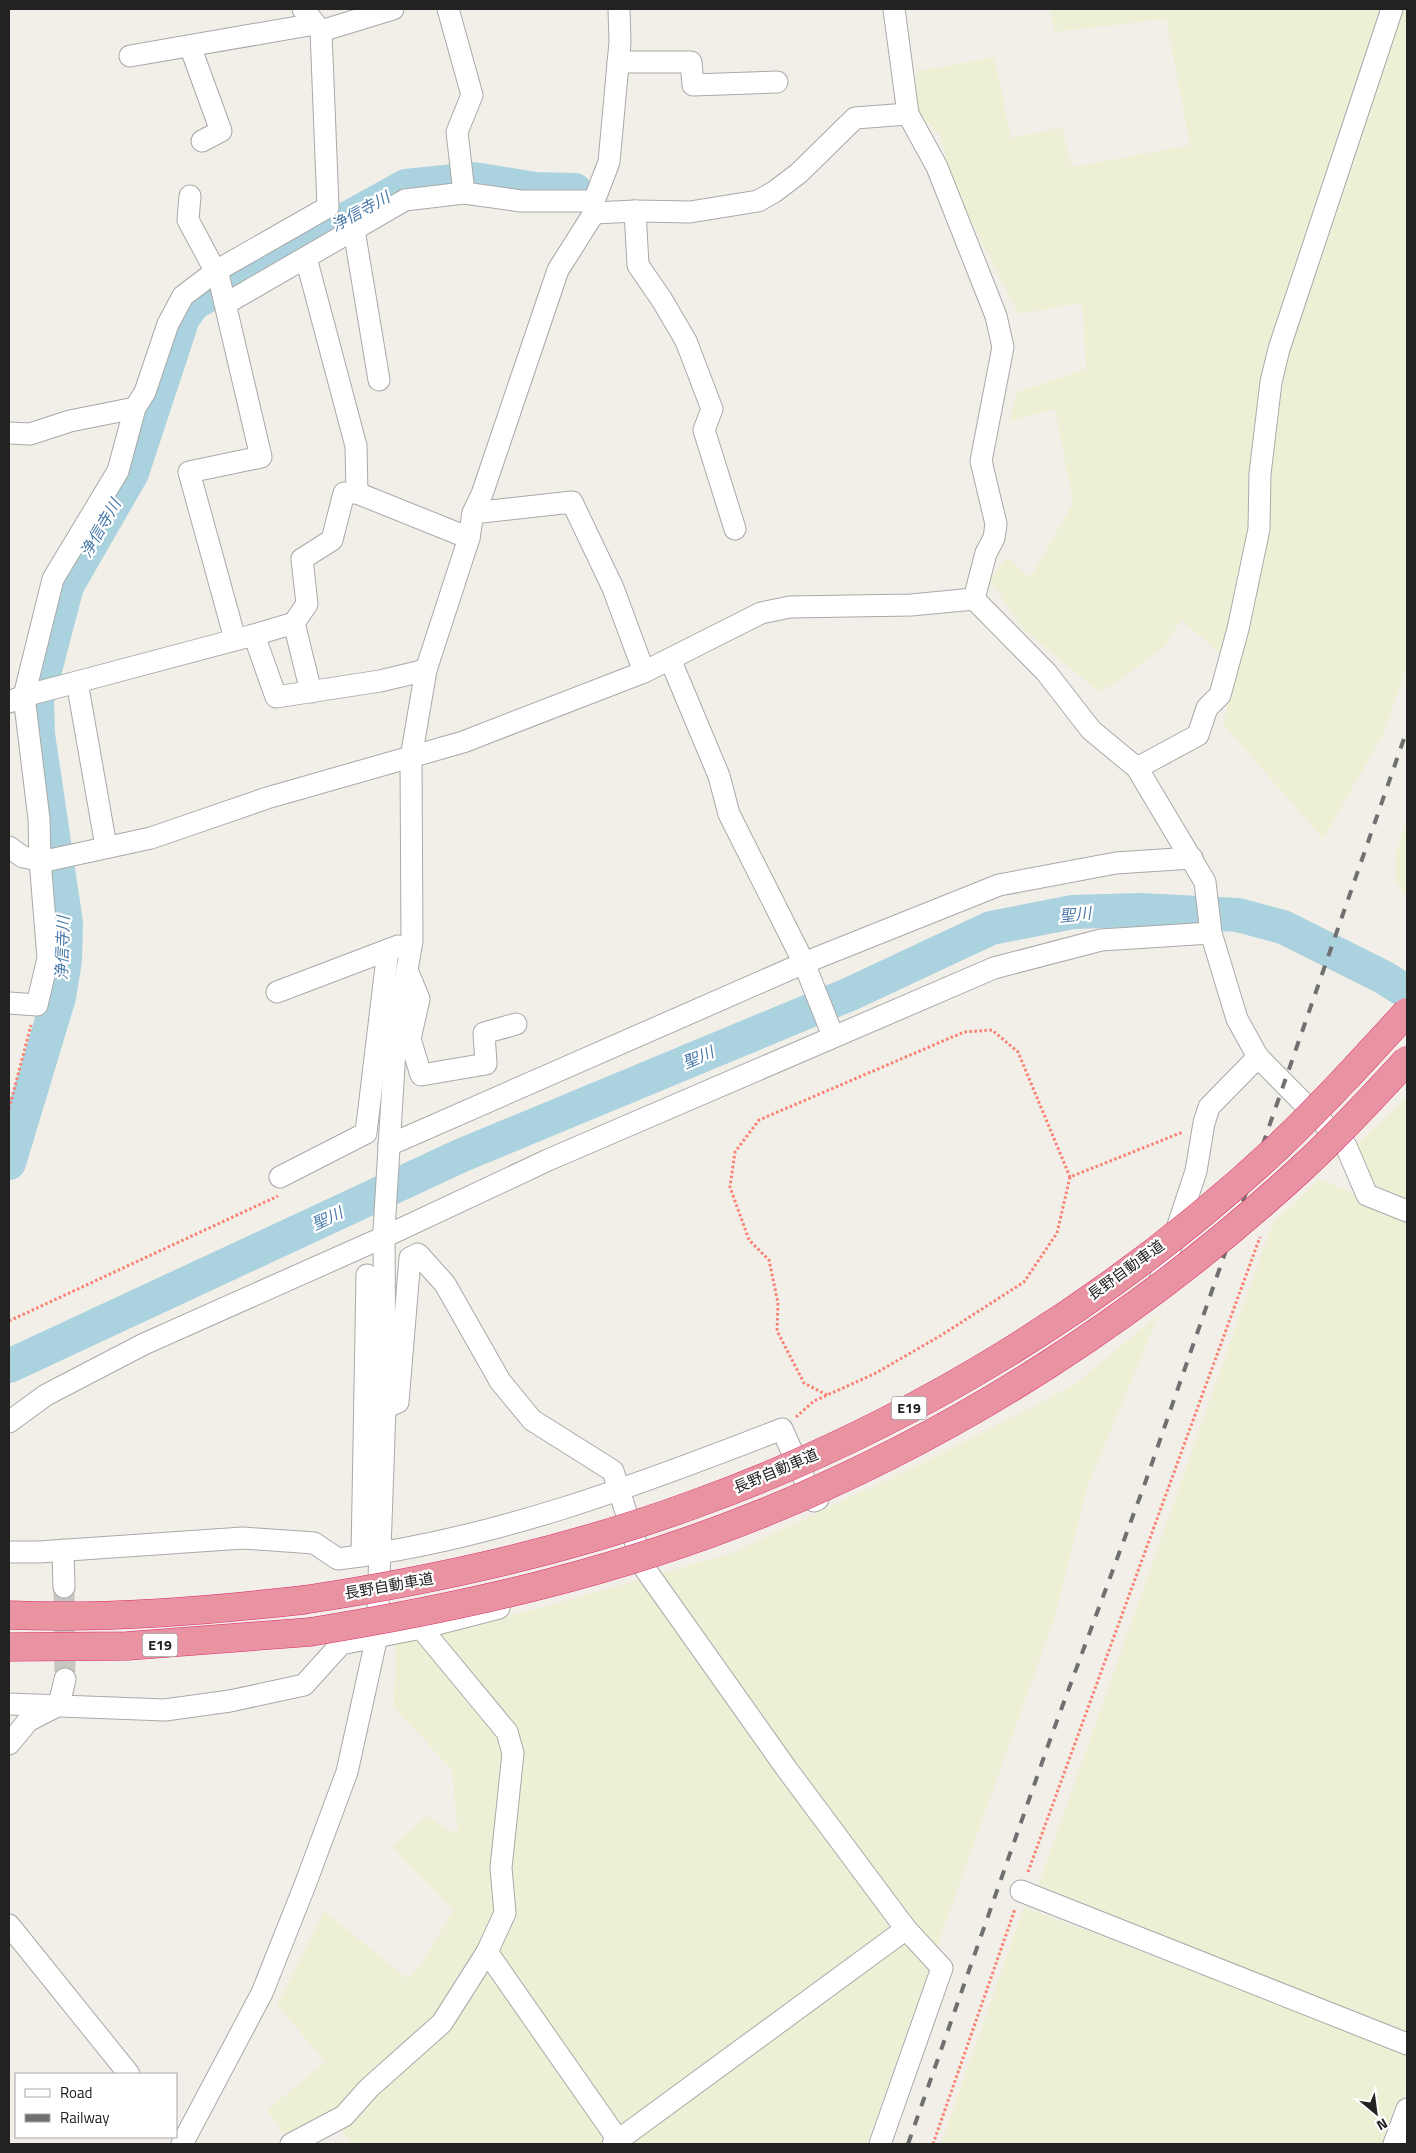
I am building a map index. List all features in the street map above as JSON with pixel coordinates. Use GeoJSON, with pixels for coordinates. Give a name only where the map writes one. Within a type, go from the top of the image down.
{"type":"FeatureCollection","features":[{"type":"Feature","properties":{"kind":"highway","name":"長野自動車道"},"geometry":{"type":"LineString","coordinates":[[9,1615],[128,1615],[244,1607],[303,1600],[417,1581],[566,1546],[696,1504],[784,1469],[905,1410],[1005,1354],[1051,1324],[1189,1223],[1279,1146],[1407,1012]]}},
{"type":"Feature","properties":{"kind":"highway","name":"長野自動車道"},"geometry":{"type":"LineString","coordinates":[[9,1647],[137,1646],[310,1632],[483,1600],[623,1562],[764,1513],[920,1438],[1020,1381],[1068,1350],[1207,1250],[1301,1168],[1407,1060]]}},
{"type":"Feature","properties":{"kind":"street"},"geometry":{"type":"LineString","coordinates":[[130,56],[393,9]]}},
{"type":"Feature","properties":{"kind":"street"},"geometry":{"type":"LineString","coordinates":[[448,9],[472,95],[457,132],[464,183]]}},
{"type":"Feature","properties":{"kind":"street"},"geometry":{"type":"LineString","coordinates":[[182,2141],[262,1993],[305,1885],[347,1772],[377,1636],[371,1555],[375,1405],[396,1033],[412,941],[411,758],[426,670],[469,538],[473,512],[482,494],[558,270],[594,207],[609,162],[618,62],[619,9]]}},
{"type":"Feature","properties":{"kind":"street"},"geometry":{"type":"LineString","coordinates":[[894,9],[908,114],[937,168],[996,316],[1003,347],[982,461],[996,524],[994,538],[986,553],[974,599]]}},
{"type":"Feature","properties":{"kind":"street"},"geometry":{"type":"LineString","coordinates":[[1137,768],[1198,735],[1207,708],[1220,695],[1238,630],[1259,529],[1261,464],[1271,382],[1279,349],[1392,9]]}},
{"type":"Feature","properties":{"kind":"street"},"geometry":{"type":"LineString","coordinates":[[313,22],[327,210],[345,232],[378,380]]}},
{"type":"Feature","properties":{"kind":"street"},"geometry":{"type":"LineString","coordinates":[[190,46],[220,131],[202,141]]}},
{"type":"Feature","properties":{"kind":"street"},"geometry":{"type":"LineString","coordinates":[[618,62],[690,62],[694,85],[777,82]]}},
{"type":"Feature","properties":{"kind":"street"},"geometry":{"type":"LineString","coordinates":[[227,302],[306,258],[345,232],[405,200],[464,183],[521,201],[635,211],[690,212],[758,201],[792,178],[855,118],[908,114]]}},
{"type":"Feature","properties":{"kind":"street"},"geometry":{"type":"LineString","coordinates":[[190,196],[188,220],[218,274],[227,302],[261,457],[189,472],[245,637],[276,697],[426,670]]}},
{"type":"Feature","properties":{"kind":"street"},"geometry":{"type":"LineString","coordinates":[[9,1003],[37,1005],[48,958],[39,819],[19,698],[53,579],[118,471],[135,408],[145,392],[168,324],[183,296],[327,210]]}},
{"type":"Feature","properties":{"kind":"street"},"geometry":{"type":"LineString","coordinates":[[635,211],[638,266],[662,300],[686,341],[712,408],[704,430],[735,529]]}},
{"type":"Feature","properties":{"kind":"street"},"geometry":{"type":"LineString","coordinates":[[306,258],[356,446],[358,493]]}},
{"type":"Feature","properties":{"kind":"street"},"geometry":{"type":"LineString","coordinates":[[9,433],[30,434],[70,421],[135,408]]}},
{"type":"Feature","properties":{"kind":"street"},"geometry":{"type":"LineString","coordinates":[[19,698],[294,623],[307,604],[302,559],[332,540],[344,493],[358,493],[469,538]]}},
{"type":"Feature","properties":{"kind":"street"},"geometry":{"type":"LineString","coordinates":[[473,512],[572,502],[613,588],[644,672]]}},
{"type":"Feature","properties":{"kind":"street"},"geometry":{"type":"LineString","coordinates":[[9,847],[24,857],[42,860],[151,838],[267,798],[463,742],[644,672],[761,613],[790,607],[911,604],[974,599],[1046,672],[1091,730],[1137,768],[1205,882],[1211,933],[1237,1019],[1258,1057],[1346,1146],[1367,1195],[1407,1211]]}},
{"type":"Feature","properties":{"kind":"street"},"geometry":{"type":"LineString","coordinates":[[294,623],[311,692]]}},
{"type":"Feature","properties":{"kind":"street"},"geometry":{"type":"LineString","coordinates":[[670,659],[719,776],[729,814],[804,964],[833,1036]]}},
{"type":"Feature","properties":{"kind":"street"},"geometry":{"type":"LineString","coordinates":[[76,682],[106,846]]}},
{"type":"Feature","properties":{"kind":"street"},"geometry":{"type":"LineString","coordinates":[[388,1151],[804,964],[999,885],[1116,863],[1192,858]]}},
{"type":"Feature","properties":{"kind":"street"},"geometry":{"type":"LineString","coordinates":[[9,1422],[46,1395],[144,1344],[548,1160],[994,968],[1101,940],[1211,933]]}},
{"type":"Feature","properties":{"kind":"street"},"geometry":{"type":"LineString","coordinates":[[276,992],[412,941]]}},
{"type":"Feature","properties":{"kind":"street"},"geometry":{"type":"LineString","coordinates":[[280,1186],[366,1133],[388,950]]}},
{"type":"Feature","properties":{"kind":"street"},"geometry":{"type":"LineString","coordinates":[[407,970],[419,999],[410,1039],[421,1075],[486,1064],[484,1033],[516,1024]]}},
{"type":"Feature","properties":{"kind":"street"},"geometry":{"type":"LineString","coordinates":[[9,1704],[165,1710],[248,1697],[304,1685],[341,1644],[421,1628],[535,1599],[717,1542],[814,1501],[988,1413],[1084,1353],[1151,1307],[1196,1170],[1204,1123],[1209,1107],[1258,1057]]}},
{"type":"Feature","properties":{"kind":"street"},"geometry":{"type":"LineString","coordinates":[[1346,1146],[1407,1077]]}},
{"type":"Feature","properties":{"kind":"street"},"geometry":{"type":"LineString","coordinates":[[375,1405],[398,1402],[410,1258],[418,1254],[445,1284],[500,1381],[532,1420],[613,1471],[621,1491],[643,1566],[786,1768],[906,1930],[942,1968],[880,2144]]}},
{"type":"Feature","properties":{"kind":"street"},"geometry":{"type":"LineString","coordinates":[[367,1275],[375,1405]]}},
{"type":"Feature","properties":{"kind":"street"},"geometry":{"type":"LineString","coordinates":[[9,1552],[243,1538],[314,1542],[338,1559],[371,1555],[500,1527],[621,1491],[782,1429],[814,1501]]}},
{"type":"Feature","properties":{"kind":"street"},"geometry":{"type":"LineString","coordinates":[[63,1550],[64,1588]]}},
{"type":"Feature","properties":{"kind":"street"},"geometry":{"type":"LineString","coordinates":[[292,2144],[344,2116],[369,2088],[442,2022],[487,1952],[505,1913],[501,1868],[513,1753],[507,1732],[421,1628]]}},
{"type":"Feature","properties":{"kind":"street"},"geometry":{"type":"LineString","coordinates":[[9,1744],[28,1721],[59,1705],[65,1679]]}},
{"type":"Feature","properties":{"kind":"street"},"geometry":{"type":"LineString","coordinates":[[1021,1891],[1407,2044]]}},
{"type":"Feature","properties":{"kind":"street"},"geometry":{"type":"LineString","coordinates":[[9,1926],[128,2073]]}},
{"type":"Feature","properties":{"kind":"street"},"geometry":{"type":"LineString","coordinates":[[487,1952],[617,2143],[906,1930]]}},
{"type":"Feature","properties":{"kind":"street"},"geometry":{"type":"LineString","coordinates":[[1394,2144],[1407,2109]]}},
{"type":"Feature","properties":{"kind":"path"},"geometry":{"type":"LineString","coordinates":[[9,1108],[37,1005]]}},
{"type":"Feature","properties":{"kind":"path"},"geometry":{"type":"LineString","coordinates":[[782,1429],[814,1400],[828,1395],[874,1374],[1024,1282],[1057,1233],[1070,1177],[1018,1052],[992,1030],[964,1032],[759,1120],[735,1152],[730,1187],[749,1240],[769,1260],[778,1303],[777,1331],[804,1382],[828,1395]]}},
{"type":"Feature","properties":{"kind":"path"},"geometry":{"type":"LineString","coordinates":[[1070,1177],[1204,1123]]}},
{"type":"Feature","properties":{"kind":"path"},"geometry":{"type":"LineString","coordinates":[[9,1321],[280,1186]]}},
{"type":"Feature","properties":{"kind":"path"},"geometry":{"type":"LineString","coordinates":[[933,2144],[1021,1891],[1261,1235]]}},
{"type":"Feature","properties":{"kind":"green space"},"geometry":{"type":"Polygon","coordinates":[[[1050,9],[1407,9],[1407,666],[1383,735],[1323,839],[1223,724],[1236,667],[1181,620],[1165,646],[1119,681],[1099,692],[1021,627],[990,580],[1007,557],[1030,578],[1073,503],[1055,409],[1009,422],[1017,392],[1086,369],[1082,303],[1018,314],[957,193],[940,136],[914,108],[917,71],[995,57],[1011,138],[1062,127],[1072,167],[1190,145],[1166,19],[1054,32],[1050,9]]]}},
{"type":"Feature","properties":{"kind":"green space"},"geometry":{"type":"Polygon","coordinates":[[[1407,819],[1407,896],[1396,884],[1395,857],[1407,819]]]}},
{"type":"Feature","properties":{"kind":"green space"},"geometry":{"type":"Polygon","coordinates":[[[1407,1096],[1407,1199],[1370,1183],[1356,1146],[1407,1096]]]}},
{"type":"Feature","properties":{"kind":"green space"},"geometry":{"type":"Polygon","coordinates":[[[1320,1179],[1407,1217],[1407,2032],[1038,1886],[1273,1222],[1320,1179]]]}},
{"type":"Feature","properties":{"kind":"green space"},"geometry":{"type":"Polygon","coordinates":[[[1159,1314],[1087,1488],[1054,1619],[867,2144],[351,2144],[333,2116],[288,2139],[267,2110],[325,2062],[277,2005],[324,1911],[408,1979],[424,1960],[453,1910],[392,1847],[426,1816],[458,1835],[452,1770],[394,1707],[396,1639],[530,1611],[732,1553],[939,1455],[1074,1385],[1159,1314]]]}},
{"type":"Feature","properties":{"kind":"green space"},"geometry":{"type":"Polygon","coordinates":[[[1024,1907],[1407,2052],[1407,2088],[1386,2144],[941,2144],[1024,1907]]]}},
{"type":"Feature","properties":{"kind":"waterway","name":"浄信寺川"},"geometry":{"type":"LineString","coordinates":[[9,1163],[59,997],[65,960],[66,923],[38,734],[37,701],[67,586],[132,473],[183,318],[194,303],[406,186],[474,179],[535,189],[575,190]]}},
{"type":"Feature","properties":{"kind":"waterway","name":"聖川"},"geometry":{"type":"LineString","coordinates":[[9,1366],[460,1156],[850,994],[991,928],[1073,912],[1140,910],[1238,915],[1283,927],[1383,977],[1407,992]]}},
{"type":"Feature","properties":{"kind":"tunnel"},"geometry":{"type":"LineString","coordinates":[[64,1587],[65,1679]]}},
{"type":"Feature","properties":{"kind":"railway"},"geometry":{"type":"LineString","coordinates":[[908,2144],[1051,1737],[1144,1486],[1407,730]]}}]}
